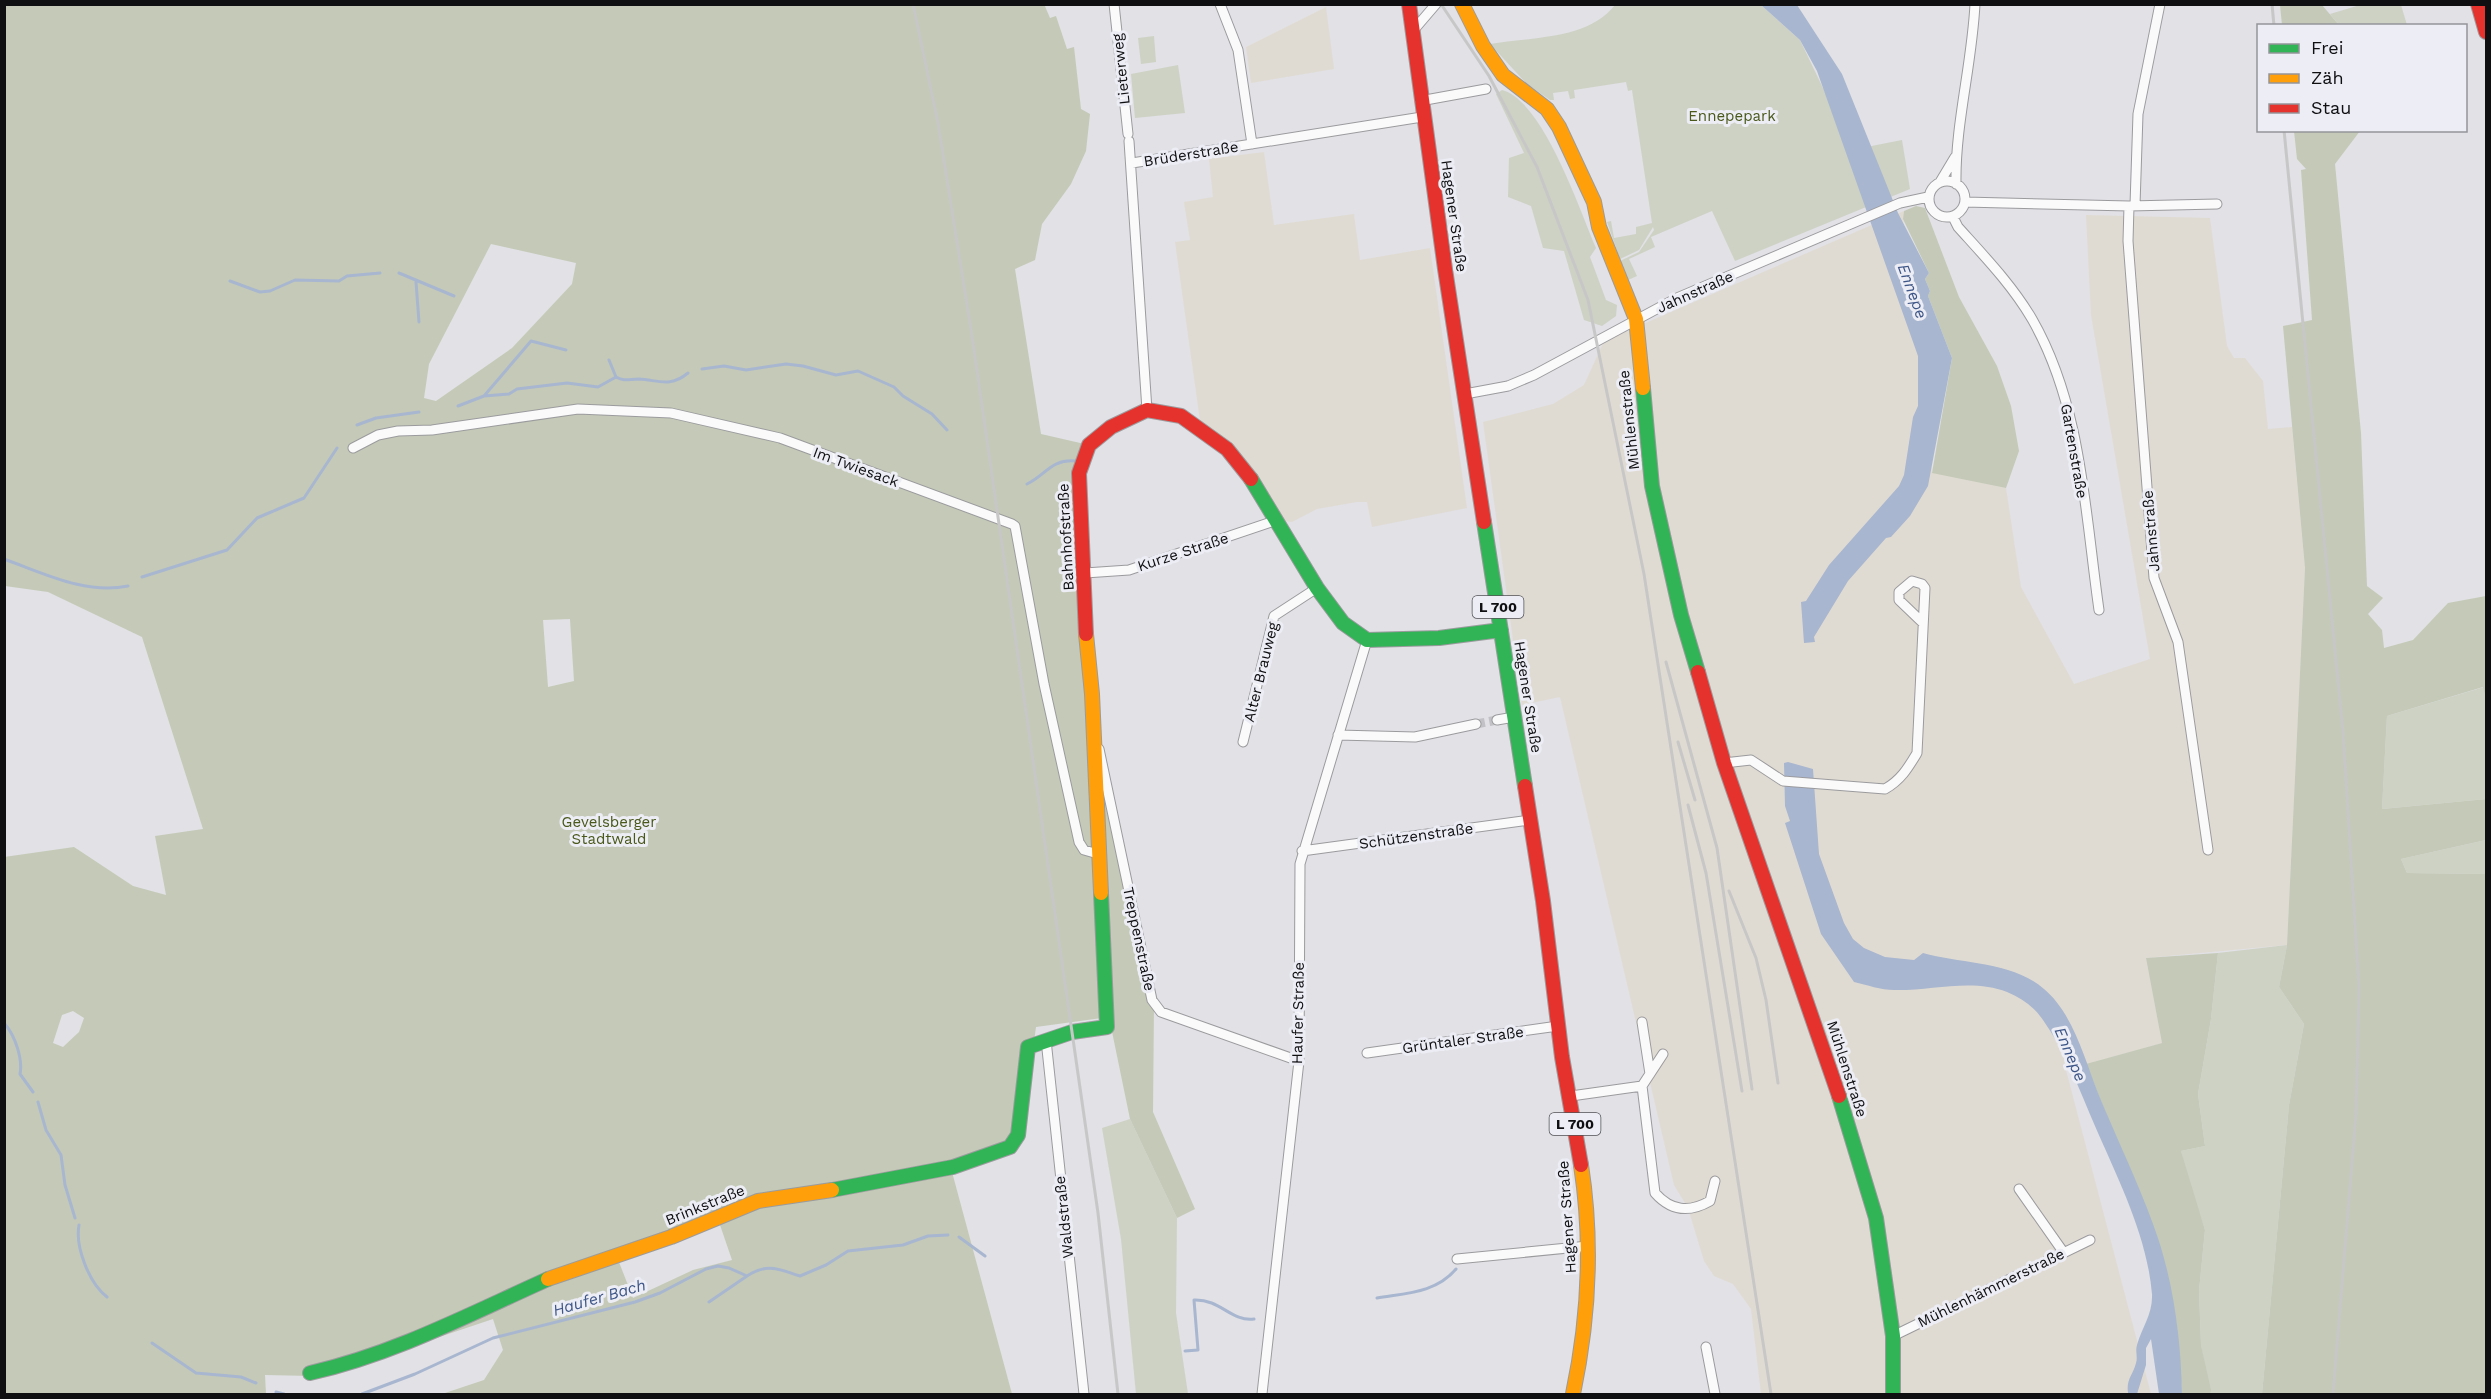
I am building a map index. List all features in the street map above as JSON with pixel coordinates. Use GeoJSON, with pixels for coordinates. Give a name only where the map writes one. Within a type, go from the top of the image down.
{"type":"FeatureCollection","features":[{"type":"Feature","properties":{"kind":"street","name":"Lieterweg"},"geometry":{"type":"LineString","coordinates":[[1114,4],[1132,164]]}},
{"type":"Feature","properties":{"kind":"street"},"geometry":{"type":"LineString","coordinates":[[1220,4],[1238,50],[1252,144]]}},
{"type":"Feature","properties":{"kind":"street","name":"Hagener Straße"},"geometry":{"type":"LineString","coordinates":[[1409,4],[1422,117],[1555,982],[1558,1026],[1584,1180],[1588,1246],[1586,1322],[1573,1395]]}},
{"type":"Feature","properties":{"kind":"street"},"geometry":{"type":"LineString","coordinates":[[1412,32],[1436,4]]}},
{"type":"Feature","properties":{"kind":"street","name":"Mühlenstraße"},"geometry":{"type":"LineString","coordinates":[[1462,4],[1494,63],[1510,81],[1547,109],[1559,127],[1594,202],[1602,236],[1636,319],[1652,486],[1681,615],[1724,763],[1825,1052],[1876,1218],[1893,1336],[1893,1395]]}},
{"type":"Feature","properties":{"kind":"street"},"geometry":{"type":"LineString","coordinates":[[1956,184],[1956,155],[1973,46],[1975,4]]}},
{"type":"Feature","properties":{"kind":"street","name":"Jahnstraße"},"geometry":{"type":"LineString","coordinates":[[2160,4],[2138,114],[2128,241],[2154,578],[2178,642],[2208,850]]}},
{"type":"Feature","properties":{"kind":"street"},"geometry":{"type":"LineString","coordinates":[[2478,4],[2487,32]]}},
{"type":"Feature","properties":{"kind":"street"},"geometry":{"type":"LineString","coordinates":[[1420,101],[1486,89]]}},
{"type":"Feature","properties":{"kind":"street","name":"Brüderstraße"},"geometry":{"type":"LineString","coordinates":[[1147,410],[1132,164],[1422,117]]}},
{"type":"Feature","properties":{"kind":"street"},"geometry":{"type":"LineString","coordinates":[[1940,182],[1956,184],[1962,189],[1965,202],[1953,217],[1947,218],[1935,214],[1928,197],[1956,155]]}},
{"type":"Feature","properties":{"kind":"street","name":"Jahnstraße"},"geometry":{"type":"LineString","coordinates":[[1465,394],[1508,386],[1534,375],[1584,351],[1636,319],[1900,203],[1928,197]]}},
{"type":"Feature","properties":{"kind":"street"},"geometry":{"type":"LineString","coordinates":[[1965,202],[2132,206],[2217,204]]}},
{"type":"Feature","properties":{"kind":"street","name":"Gartenstraße"},"geometry":{"type":"LineString","coordinates":[[1953,217],[1958,227],[2019,299],[2054,365],[2074,433],[2099,610]]}},
{"type":"Feature","properties":{"kind":"street","name":"Im Twiesack"},"geometry":{"type":"LineString","coordinates":[[353,448],[378,435],[398,431],[432,430],[578,409],[671,413],[780,438],[1014,525],[1044,684],[1079,842],[1084,850],[1098,854]]}},
{"type":"Feature","properties":{"kind":"street"},"geometry":{"type":"LineString","coordinates":[[1147,410],[1181,416],[1201,428],[1227,450],[1249,476],[1317,588],[1343,623],[1367,640],[1439,638],[1501,630]]}},
{"type":"Feature","properties":{"kind":"street","name":"Bahnhofstraße"},"geometry":{"type":"LineString","coordinates":[[1046,1040],[1072,1032],[1107,1027],[1079,473],[1082,459],[1089,445],[1104,432],[1130,416],[1147,410]]}},
{"type":"Feature","properties":{"kind":"street","name":"Kurze Straße"},"geometry":{"type":"LineString","coordinates":[[1085,573],[1129,570],[1277,520]]}},
{"type":"Feature","properties":{"kind":"street","name":"Alter Brauweg"},"geometry":{"type":"LineString","coordinates":[[1243,742],[1274,616],[1317,588]]}},
{"type":"Feature","properties":{"kind":"street"},"geometry":{"type":"LineString","coordinates":[[1724,763],[1752,760],[1783,781],[1814,786],[1885,789],[1908,770],[1917,753],[1923,623]]}},
{"type":"Feature","properties":{"kind":"street","name":"Haufer Straße"},"geometry":{"type":"LineString","coordinates":[[1262,1395],[1299,1061],[1299,879],[1302,851],[1367,640]]}},
{"type":"Feature","properties":{"kind":"street"},"geometry":{"type":"LineString","coordinates":[[1497,720],[1514,717]]}},
{"type":"Feature","properties":{"kind":"street","name":"Treppenstraße"},"geometry":{"type":"LineString","coordinates":[[1093,720],[1152,1000],[1161,1012],[1299,1061]]}},
{"type":"Feature","properties":{"kind":"street"},"geometry":{"type":"LineString","coordinates":[[1338,735],[1414,737],[1476,724]]}},
{"type":"Feature","properties":{"kind":"street","name":"Schützenstraße"},"geometry":{"type":"LineString","coordinates":[[1302,851],[1530,820]]}},
{"type":"Feature","properties":{"kind":"street"},"geometry":{"type":"LineString","coordinates":[[1642,1022],[1650,1074]]}},
{"type":"Feature","properties":{"kind":"street","name":"Grüntaler Straße"},"geometry":{"type":"LineString","coordinates":[[1367,1053],[1558,1026]]}},
{"type":"Feature","properties":{"kind":"street","name":"Brinkstraße"},"geometry":{"type":"LineString","coordinates":[[310,1373],[346,1365],[398,1347],[562,1272],[671,1237],[758,1201],[829,1191],[952,1167],[1010,1147],[1018,1136],[1028,1047],[1046,1040]]}},
{"type":"Feature","properties":{"kind":"street","name":"Waldstraße"},"geometry":{"type":"LineString","coordinates":[[1046,1040],[1084,1395]]}},
{"type":"Feature","properties":{"kind":"street"},"geometry":{"type":"LineString","coordinates":[[1663,1054],[1642,1086],[1655,1193],[1671,1207],[1683,1208],[1710,1201],[1715,1181]]}},
{"type":"Feature","properties":{"kind":"street"},"geometry":{"type":"LineString","coordinates":[[1571,1096],[1642,1086]]}},
{"type":"Feature","properties":{"kind":"street"},"geometry":{"type":"LineString","coordinates":[[2019,1189],[2064,1253]]}},
{"type":"Feature","properties":{"kind":"street","name":"Mühlenhämmerstraße"},"geometry":{"type":"LineString","coordinates":[[1893,1336],[2090,1240]]}},
{"type":"Feature","properties":{"kind":"street"},"geometry":{"type":"LineString","coordinates":[[1457,1259],[1588,1246]]}},
{"type":"Feature","properties":{"kind":"street"},"geometry":{"type":"LineString","coordinates":[[1706,1347],[1715,1395]]}},
{"type":"Feature","properties":{"kind":"shaded area"},"geometry":{"type":"Polygon","coordinates":[[[1326,7],[1334,69],[1251,83],[1246,47],[1326,7]]]}},
{"type":"Feature","properties":{"kind":"shaded area"},"geometry":{"type":"Polygon","coordinates":[[[1264,152],[1274,225],[1354,214],[1360,260],[1430,248],[1467,508],[1372,527],[1367,502],[1317,509],[1292,522],[1277,520],[1201,428],[1175,242],[1190,240],[1184,202],[1213,197],[1209,159],[1264,152]]]}},
{"type":"Feature","properties":{"kind":"shaded area"},"geometry":{"type":"Polygon","coordinates":[[[1904,211],[1903,219],[1932,472],[2006,488],[2021,587],[2074,684],[2150,659],[2091,315],[2086,215],[2210,218],[2227,346],[2234,358],[2245,358],[2263,381],[2268,429],[2292,427],[2305,568],[2287,945],[2146,958],[2162,1043],[2066,1070],[2151,1394],[1761,1394],[1751,1309],[1733,1284],[1714,1276],[1704,1261],[1688,1208],[1674,1185],[1560,697],[1522,705],[1483,422],[1553,404],[1584,385],[1604,341],[1904,211]]]}},
{"type":"Feature","properties":{"kind":"green space","name":"Gevelsberger Stadtwald"},"geometry":{"type":"Polygon","coordinates":[[[1044,4],[1050,18],[1056,16],[1067,49],[1074,47],[1081,109],[1090,114],[1086,151],[1071,184],[1042,224],[1035,260],[1015,269],[1041,434],[1089,445],[1082,459],[1093,720],[1154,1003],[1153,1112],[1195,1209],[1177,1218],[1130,1119],[1109,1017],[1036,1027],[1021,1136],[952,1172],[1012,1394],[442,1394],[484,1380],[503,1350],[493,1319],[347,1368],[312,1376],[265,1375],[266,1394],[5,1394],[4,857],[74,847],[133,886],[166,895],[155,836],[203,829],[142,637],[48,592],[5,586],[5,5],[1044,4]],[[491,244],[429,364],[424,398],[436,401],[512,348],[572,284],[576,263],[491,244]],[[570,619],[543,620],[548,687],[574,681],[570,619]],[[73,1011],[62,1015],[53,1043],[63,1047],[79,1032],[84,1018],[73,1011]],[[719,1222],[617,1257],[633,1298],[693,1270],[732,1260],[719,1222]]]}},
{"type":"Feature","properties":{"kind":"green space","name":"Ennepepark"},"geometry":{"type":"Polygon","coordinates":[[[1615,5],[1761,5],[1800,40],[1833,109],[1846,151],[1902,140],[1910,189],[1735,261],[1712,211],[1651,237],[1655,247],[1629,259],[1637,276],[1628,280],[1620,261],[1639,252],[1654,230],[1653,227],[1639,250],[1620,259],[1607,222],[1611,221],[1614,238],[1636,234],[1636,227],[1652,223],[1632,90],[1628,91],[1626,82],[1574,90],[1575,98],[1570,99],[1568,91],[1553,93],[1554,100],[1550,100],[1527,84],[1490,44],[1574,31],[1590,25],[1615,5]]]}},
{"type":"Feature","properties":{"kind":"green space"},"geometry":{"type":"Polygon","coordinates":[[[2280,5],[2322,5],[2338,24],[2282,24],[2280,5]]]}},
{"type":"Feature","properties":{"kind":"green space"},"geometry":{"type":"Polygon","coordinates":[[[2360,5],[2401,5],[2407,24],[2338,24],[2330,14],[2360,5]]]}},
{"type":"Feature","properties":{"kind":"green space"},"geometry":{"type":"Polygon","coordinates":[[[1154,36],[1156,62],[1141,64],[1138,38],[1154,36]]]}},
{"type":"Feature","properties":{"kind":"green space"},"geometry":{"type":"Polygon","coordinates":[[[1178,65],[1185,113],[1135,118],[1131,74],[1178,65]]]}},
{"type":"Feature","properties":{"kind":"green space"},"geometry":{"type":"Polygon","coordinates":[[[1502,90],[1517,98],[1531,113],[1558,157],[1569,182],[1596,248],[1590,257],[1606,300],[1617,305],[1616,316],[1602,326],[1584,320],[1564,251],[1543,248],[1531,206],[1508,197],[1509,158],[1524,153],[1496,94],[1502,90]]]}},
{"type":"Feature","properties":{"kind":"green space"},"geometry":{"type":"Polygon","coordinates":[[[2294,132],[2359,132],[2335,164],[2361,433],[2367,586],[2383,598],[2368,614],[2382,630],[2384,648],[2413,640],[2448,603],[2486,596],[2486,699],[2483,687],[2387,716],[2382,809],[2486,799],[2486,840],[2401,859],[2407,873],[2486,874],[2486,1394],[2262,1394],[2289,1105],[2304,1024],[2279,987],[2287,945],[2305,568],[2283,326],[2312,320],[2301,170],[2306,169],[2297,159],[2294,132]]]}},
{"type":"Feature","properties":{"kind":"green space"},"geometry":{"type":"Polygon","coordinates":[[[1916,206],[1925,208],[1959,297],[1997,366],[2011,406],[2019,451],[2006,488],[1932,473],[1952,358],[1928,296],[1930,291],[1925,279],[1929,273],[1903,219],[1904,211],[1916,206]]]}},
{"type":"Feature","properties":{"kind":"green space"},"geometry":{"type":"Polygon","coordinates":[[[2484,687],[2486,799],[2382,809],[2387,716],[2484,687]]]}},
{"type":"Feature","properties":{"kind":"green space"},"geometry":{"type":"Polygon","coordinates":[[[2486,840],[2486,874],[2407,873],[2401,859],[2486,840]]]}},
{"type":"Feature","properties":{"kind":"green space"},"geometry":{"type":"Polygon","coordinates":[[[2287,945],[2279,987],[2304,1024],[2289,1105],[2262,1394],[2210,1394],[2201,1345],[2199,1291],[2205,1230],[2185,1171],[2181,1151],[2205,1146],[2198,1094],[2211,1019],[2218,953],[2287,945]]]}},
{"type":"Feature","properties":{"kind":"green space"},"geometry":{"type":"Polygon","coordinates":[[[2218,953],[2211,1019],[2198,1094],[2205,1146],[2181,1151],[2205,1230],[2199,1291],[2201,1345],[2211,1390],[2210,1394],[2182,1394],[2176,1320],[2160,1248],[2086,1064],[2162,1043],[2146,958],[2218,953]]]}},
{"type":"Feature","properties":{"kind":"green space"},"geometry":{"type":"Polygon","coordinates":[[[1130,1119],[1177,1218],[1176,1313],[1188,1394],[1136,1394],[1121,1239],[1102,1128],[1130,1119]]]}},
{"type":"Feature","properties":{"kind":"water","name":"Ennepe"},"geometry":{"type":"Polygon","coordinates":[[[1761,5],[1797,5],[1842,74],[1898,213],[1929,273],[1925,279],[1930,291],[1928,296],[1952,358],[1928,486],[1910,516],[1891,537],[1886,538],[1848,581],[1814,637],[1815,642],[1804,643],[1801,602],[1806,601],[1829,565],[1899,486],[1904,475],[1913,417],[1918,406],[1918,356],[1817,71],[1800,40],[1761,5]]]}},
{"type":"Feature","properties":{"kind":"water","name":"Ennepe"},"geometry":{"type":"Polygon","coordinates":[[[1784,763],[1813,769],[1819,854],[1844,923],[1853,939],[1864,948],[1885,957],[1914,960],[1923,953],[2017,973],[2044,989],[2063,1011],[2077,1038],[2160,1244],[2175,1308],[2182,1394],[2159,1394],[2151,1339],[2146,1348],[2146,1365],[2137,1394],[2128,1393],[2129,1381],[2137,1361],[2137,1345],[2151,1308],[2149,1272],[2138,1229],[2122,1187],[2072,1072],[2051,1032],[2027,1003],[2012,994],[1994,988],[1966,985],[1894,990],[1854,982],[1821,934],[1785,823],[1790,821],[1785,806],[1784,763]]]}},
{"type":"Feature","properties":{"kind":"waterway"},"geometry":{"type":"LineString","coordinates":[[230,281],[260,292],[270,291],[295,280],[339,281],[347,276],[380,273]]}},
{"type":"Feature","properties":{"kind":"waterway"},"geometry":{"type":"LineString","coordinates":[[399,273],[454,296]]}},
{"type":"Feature","properties":{"kind":"waterway"},"geometry":{"type":"LineString","coordinates":[[416,282],[419,322]]}},
{"type":"Feature","properties":{"kind":"waterway"},"geometry":{"type":"LineString","coordinates":[[484,396],[531,341],[566,350]]}},
{"type":"Feature","properties":{"kind":"waterway"},"geometry":{"type":"LineString","coordinates":[[609,360],[616,377]]}},
{"type":"Feature","properties":{"kind":"waterway"},"geometry":{"type":"LineString","coordinates":[[702,369],[724,366],[746,370],[786,364],[836,375],[858,371],[894,387],[903,396],[932,414],[947,430]]}},
{"type":"Feature","properties":{"kind":"waterway"},"geometry":{"type":"LineString","coordinates":[[458,406],[484,396],[509,394],[517,389],[567,383],[598,387],[616,377],[625,380],[670,382],[688,373]]}},
{"type":"Feature","properties":{"kind":"waterway"},"geometry":{"type":"LineString","coordinates":[[357,425],[376,418],[419,412]]}},
{"type":"Feature","properties":{"kind":"waterway"},"geometry":{"type":"LineString","coordinates":[[142,577],[227,550],[257,518],[304,498],[337,448]]}},
{"type":"Feature","properties":{"kind":"waterway"},"geometry":{"type":"LineString","coordinates":[[1027,484],[1060,462],[1075,461]]}},
{"type":"Feature","properties":{"kind":"waterway"},"geometry":{"type":"LineString","coordinates":[[4,559],[81,585],[96,588],[128,586]]}},
{"type":"Feature","properties":{"kind":"waterway","name":"Haufer Bach"},"geometry":{"type":"LineString","coordinates":[[4,1023],[17,1047],[20,1074],[33,1092]]}},
{"type":"Feature","properties":{"kind":"waterway","name":"Haufer Bach"},"geometry":{"type":"LineString","coordinates":[[38,1102],[46,1130],[61,1155],[65,1185],[75,1218]]}},
{"type":"Feature","properties":{"kind":"waterway","name":"Haufer Bach"},"geometry":{"type":"LineString","coordinates":[[79,1225],[81,1254],[94,1283],[107,1297]]}},
{"type":"Feature","properties":{"kind":"waterway","name":"Haufer Bach"},"geometry":{"type":"LineString","coordinates":[[362,1394],[415,1374],[493,1338],[635,1302],[660,1293],[706,1269],[718,1266],[747,1276],[761,1269],[774,1268],[800,1276],[826,1265],[848,1251],[903,1245],[928,1236],[948,1235]]}},
{"type":"Feature","properties":{"kind":"waterway","name":"Haufer Bach"},"geometry":{"type":"LineString","coordinates":[[959,1237],[985,1256]]}},
{"type":"Feature","properties":{"kind":"waterway","name":"Haufer Bach"},"geometry":{"type":"LineString","coordinates":[[1377,1298],[1420,1291],[1439,1283],[1456,1269]]}},
{"type":"Feature","properties":{"kind":"waterway"},"geometry":{"type":"LineString","coordinates":[[709,1302],[747,1276]]}},
{"type":"Feature","properties":{"kind":"waterway","name":"Haufer Bach"},"geometry":{"type":"LineString","coordinates":[[1185,1351],[1198,1350],[1194,1300],[1212,1303],[1239,1317],[1254,1319]]}},
{"type":"Feature","properties":{"kind":"waterway","name":"Haufer Bach"},"geometry":{"type":"LineString","coordinates":[[152,1343],[196,1373],[241,1377],[256,1383]]}},
{"type":"Feature","properties":{"kind":"waterway","name":"Haufer Bach"},"geometry":{"type":"LineString","coordinates":[[276,1392],[284,1394]]}},
{"type":"Feature","properties":{"kind":"tunnel"},"geometry":{"type":"LineString","coordinates":[[1476,724],[1497,720]]}},
{"type":"Feature","properties":{"kind":"railway"},"geometry":{"type":"LineString","coordinates":[[913,4],[938,123],[972,336],[1098,1213],[1118,1394]]}},
{"type":"Feature","properties":{"kind":"railway"},"geometry":{"type":"LineString","coordinates":[[1441,4],[1489,76],[1537,167],[1588,300],[1644,574],[1771,1394]]}},
{"type":"Feature","properties":{"kind":"railway"},"geometry":{"type":"LineString","coordinates":[[2272,4],[2274,24]]}},
{"type":"Feature","properties":{"kind":"railway"},"geometry":{"type":"LineString","coordinates":[[2284,132],[2343,732],[2359,988],[2356,1114],[2333,1394]]}},
{"type":"Feature","properties":{"kind":"railway"},"geometry":{"type":"LineString","coordinates":[[1666,662],[1717,848],[1752,1089]]}},
{"type":"Feature","properties":{"kind":"railway"},"geometry":{"type":"LineString","coordinates":[[1678,742],[1695,800]]}},
{"type":"Feature","properties":{"kind":"railway"},"geometry":{"type":"LineString","coordinates":[[1688,805],[1706,873],[1742,1091]]}},
{"type":"Feature","properties":{"kind":"railway"},"geometry":{"type":"LineString","coordinates":[[1729,891],[1756,958],[1766,1000],[1778,1083]]}},
{"type":"Feature","properties":{"kind":"traffic: fast"},"geometry":{"type":"LineString","coordinates":[[1643,388],[1652,486],[1681,615],[1698,672]]}},
{"type":"Feature","properties":{"kind":"traffic: fast"},"geometry":{"type":"LineString","coordinates":[[1251,479],[1317,588],[1343,623],[1367,640],[1439,638],[1501,630]]}},
{"type":"Feature","properties":{"kind":"traffic: fast"},"geometry":{"type":"LineString","coordinates":[[1484,522],[1525,786]]}},
{"type":"Feature","properties":{"kind":"traffic: fast"},"geometry":{"type":"LineString","coordinates":[[832,1190],[953,1167],[1010,1147],[1018,1135],[1028,1047],[1072,1032],[1107,1027],[1101,893]]}},
{"type":"Feature","properties":{"kind":"traffic: fast"},"geometry":{"type":"LineString","coordinates":[[1839,1096],[1876,1218],[1893,1336],[1893,1394]]}},
{"type":"Feature","properties":{"kind":"traffic: fast"},"geometry":{"type":"LineString","coordinates":[[310,1373],[402,1344],[548,1279]]}},
{"type":"Feature","properties":{"kind":"traffic: slow"},"geometry":{"type":"LineString","coordinates":[[1462,4],[1483,46],[1503,75],[1547,109],[1559,127],[1594,202],[1599,227],[1636,319],[1643,388]]}},
{"type":"Feature","properties":{"kind":"traffic: slow"},"geometry":{"type":"LineString","coordinates":[[1086,634],[1092,694],[1101,893]]}},
{"type":"Feature","properties":{"kind":"traffic: slow"},"geometry":{"type":"LineString","coordinates":[[1573,1394],[1583,1337],[1588,1280],[1587,1223],[1581,1165]]}},
{"type":"Feature","properties":{"kind":"traffic: slow"},"geometry":{"type":"LineString","coordinates":[[548,1279],[671,1237],[758,1201],[832,1190]]}},
{"type":"Feature","properties":{"kind":"traffic: jam"},"geometry":{"type":"LineString","coordinates":[[1409,4],[1445,269],[1484,522]]}},
{"type":"Feature","properties":{"kind":"traffic: jam"},"geometry":{"type":"LineString","coordinates":[[2478,4],[2486,32]]}},
{"type":"Feature","properties":{"kind":"traffic: jam"},"geometry":{"type":"LineString","coordinates":[[1086,634],[1079,473],[1089,445],[1111,427],[1147,410],[1181,416],[1227,449],[1251,479]]}},
{"type":"Feature","properties":{"kind":"traffic: jam"},"geometry":{"type":"LineString","coordinates":[[1698,672],[1724,763],[1839,1096]]}},
{"type":"Feature","properties":{"kind":"traffic: jam"},"geometry":{"type":"LineString","coordinates":[[1525,786],[1543,901],[1562,1057],[1581,1165]]}}]}
